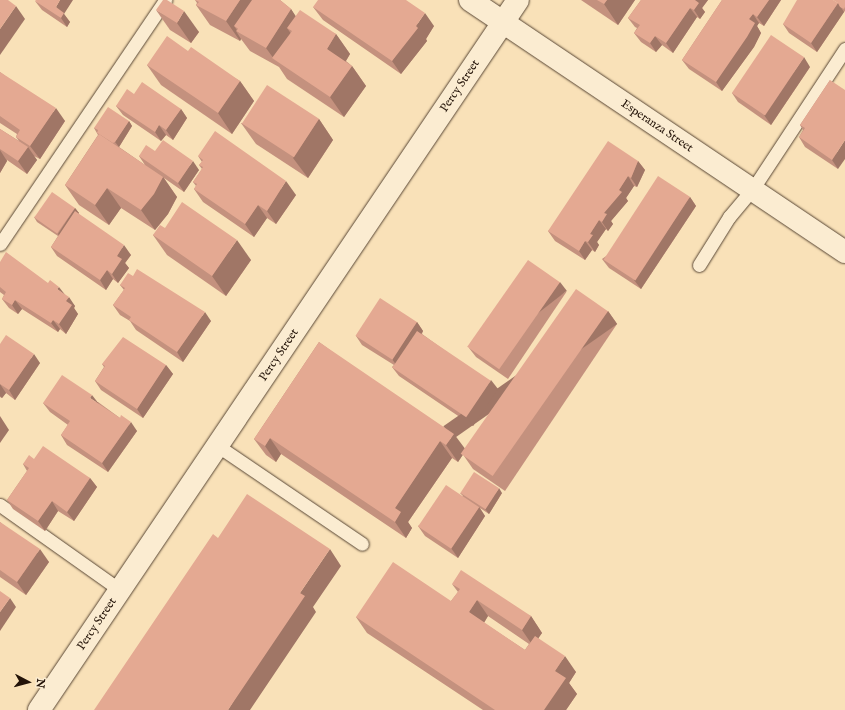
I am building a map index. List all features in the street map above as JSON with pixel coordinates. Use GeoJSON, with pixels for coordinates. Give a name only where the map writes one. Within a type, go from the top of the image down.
{"type":"FeatureCollection","features":[{"type":"Feature","properties":{"kind":"street","name":"Esperanza Street"},"geometry":{"type":"LineString","coordinates":[[470,0],[845,252]]}},
{"type":"Feature","properties":{"kind":"street","name":"Percy Street"},"geometry":{"type":"LineString","coordinates":[[39,710],[518,0]]}},
{"type":"Feature","properties":{"kind":"lane"},"geometry":{"type":"LineString","coordinates":[[0,244],[165,0]]}},
{"type":"Feature","properties":{"kind":"lane"},"geometry":{"type":"LineString","coordinates":[[699,265],[729,217],[752,190],[845,49]]}},
{"type":"Feature","properties":{"kind":"lane"},"geometry":{"type":"LineString","coordinates":[[218,446],[362,544]]}},
{"type":"Feature","properties":{"kind":"lane"},"geometry":{"type":"LineString","coordinates":[[0,506],[120,590]]}},
{"type":"Feature","properties":{"kind":"building"},"geometry":{"type":"Polygon","coordinates":[[[0,0],[8,0],[16,6],[0,29],[0,0]]]}},
{"type":"Feature","properties":{"kind":"building"},"geometry":{"type":"Polygon","coordinates":[[[60,0],[56,7],[64,13],[61,18],[35,1],[60,0]]]}},
{"type":"Feature","properties":{"kind":"building"},"geometry":{"type":"Polygon","coordinates":[[[163,0],[167,0],[184,11],[177,23],[156,10],[163,0]]]}},
{"type":"Feature","properties":{"kind":"building"},"geometry":{"type":"Polygon","coordinates":[[[195,0],[240,0],[226,21],[196,5],[199,2],[195,0]]]}},
{"type":"Feature","properties":{"kind":"building"},"geometry":{"type":"Polygon","coordinates":[[[252,0],[280,0],[291,9],[266,48],[236,31],[238,29],[234,26],[252,0]]]}},
{"type":"Feature","properties":{"kind":"building"},"geometry":{"type":"Polygon","coordinates":[[[318,0],[406,0],[425,13],[416,26],[418,28],[392,61],[313,7],[318,0]]]}},
{"type":"Feature","properties":{"kind":"building"},"geometry":{"type":"Polygon","coordinates":[[[597,0],[607,0],[604,4],[597,0]]]}},
{"type":"Feature","properties":{"kind":"building"},"geometry":{"type":"Polygon","coordinates":[[[641,0],[695,0],[699,3],[694,10],[690,8],[666,43],[655,36],[650,43],[634,33],[640,25],[628,18],[641,0]]]}},
{"type":"Feature","properties":{"kind":"building"},"geometry":{"type":"Polygon","coordinates":[[[722,0],[769,0],[757,17],[753,14],[749,19],[755,23],[716,82],[682,60],[722,0]]]}},
{"type":"Feature","properties":{"kind":"building"},"geometry":{"type":"Polygon","coordinates":[[[797,0],[833,0],[838,3],[811,43],[783,24],[797,0]]]}},
{"type":"Feature","properties":{"kind":"building"},"geometry":{"type":"Polygon","coordinates":[[[833,0],[845,0],[844,9],[840,7],[838,3],[833,0]]]}},
{"type":"Feature","properties":{"kind":"building"},"geometry":{"type":"Polygon","coordinates":[[[300,10],[336,34],[327,49],[352,66],[330,97],[272,58],[292,31],[287,28],[300,10]]]}},
{"type":"Feature","properties":{"kind":"building"},"geometry":{"type":"Polygon","coordinates":[[[771,35],[804,57],[765,115],[732,93],[771,35]]]}},
{"type":"Feature","properties":{"kind":"building"},"geometry":{"type":"Polygon","coordinates":[[[167,36],[188,51],[191,47],[240,81],[218,113],[147,65],[167,36]]]}},
{"type":"Feature","properties":{"kind":"building"},"geometry":{"type":"Polygon","coordinates":[[[0,72],[56,108],[30,146],[16,137],[20,130],[0,116],[0,72]]]}},
{"type":"Feature","properties":{"kind":"building"},"geometry":{"type":"Polygon","coordinates":[[[830,80],[845,90],[845,140],[832,160],[799,137],[805,128],[800,125],[830,80]]]}},
{"type":"Feature","properties":{"kind":"building"},"geometry":{"type":"Polygon","coordinates":[[[142,82],[181,109],[166,130],[159,125],[155,132],[116,106],[127,89],[134,94],[142,82]]]}},
{"type":"Feature","properties":{"kind":"building"},"geometry":{"type":"Polygon","coordinates":[[[267,85],[319,119],[294,157],[242,124],[267,85]]]}},
{"type":"Feature","properties":{"kind":"building"},"geometry":{"type":"Polygon","coordinates":[[[108,107],[129,121],[113,143],[97,133],[98,130],[94,128],[108,107]]]}},
{"type":"Feature","properties":{"kind":"building"},"geometry":{"type":"Polygon","coordinates":[[[0,129],[28,147],[18,161],[0,149],[0,129]]]}},
{"type":"Feature","properties":{"kind":"building"},"geometry":{"type":"Polygon","coordinates":[[[215,131],[286,181],[267,211],[258,205],[245,224],[194,189],[197,184],[193,182],[203,167],[199,165],[203,160],[198,156],[215,131]]]}},
{"type":"Feature","properties":{"kind":"building"},"geometry":{"type":"Polygon","coordinates":[[[99,134],[163,177],[154,194],[141,210],[107,188],[95,205],[65,185],[99,134]]]}},
{"type":"Feature","properties":{"kind":"building"},"geometry":{"type":"Polygon","coordinates":[[[163,140],[193,161],[178,183],[139,156],[146,145],[155,151],[163,140]]]}},
{"type":"Feature","properties":{"kind":"building"},"geometry":{"type":"Polygon","coordinates":[[[608,141],[638,161],[631,178],[628,176],[619,190],[622,192],[604,213],[607,214],[602,222],[599,220],[590,234],[593,235],[588,242],[585,241],[579,251],[548,231],[608,141]]]}},
{"type":"Feature","properties":{"kind":"building"},"geometry":{"type":"Polygon","coordinates":[[[658,176],[690,197],[635,281],[604,260],[658,176]]]}},
{"type":"Feature","properties":{"kind":"building"},"geometry":{"type":"Polygon","coordinates":[[[52,192],[75,208],[57,233],[34,217],[52,192]]]}},
{"type":"Feature","properties":{"kind":"building"},"geometry":{"type":"Polygon","coordinates":[[[182,202],[237,240],[212,276],[153,235],[160,225],[165,228],[182,202]]]}},
{"type":"Feature","properties":{"kind":"building"},"geometry":{"type":"Polygon","coordinates":[[[75,211],[124,245],[117,256],[122,259],[112,274],[107,270],[100,280],[51,247],[75,211]]]}},
{"type":"Feature","properties":{"kind":"building"},"geometry":{"type":"Polygon","coordinates":[[[6,252],[48,283],[50,280],[59,287],[57,289],[69,297],[66,301],[72,305],[59,324],[53,320],[51,323],[15,300],[12,305],[2,299],[6,292],[0,287],[0,262],[6,252]]]}},
{"type":"Feature","properties":{"kind":"building"},"geometry":{"type":"Polygon","coordinates":[[[528,260],[560,282],[499,369],[467,347],[528,260]]]}},
{"type":"Feature","properties":{"kind":"building"},"geometry":{"type":"Polygon","coordinates":[[[137,269],[205,312],[177,352],[129,320],[131,317],[113,305],[125,288],[120,285],[128,273],[133,276],[137,269]]]}},
{"type":"Feature","properties":{"kind":"building"},"geometry":{"type":"Polygon","coordinates":[[[576,289],[608,311],[493,476],[461,454],[576,289]]]}},
{"type":"Feature","properties":{"kind":"building"},"geometry":{"type":"Polygon","coordinates":[[[380,298],[417,322],[392,360],[355,336],[380,298]]]}},
{"type":"Feature","properties":{"kind":"building"},"geometry":{"type":"Polygon","coordinates":[[[417,331],[491,381],[466,417],[392,367],[417,331]]]}},
{"type":"Feature","properties":{"kind":"building"},"geometry":{"type":"Polygon","coordinates":[[[6,335],[34,354],[9,390],[0,384],[0,344],[6,335]]]}},
{"type":"Feature","properties":{"kind":"building"},"geometry":{"type":"Polygon","coordinates":[[[123,337],[166,365],[137,409],[95,381],[105,366],[102,364],[123,337]]]}},
{"type":"Feature","properties":{"kind":"building"},"geometry":{"type":"Polygon","coordinates":[[[319,342],[454,434],[446,445],[440,441],[395,508],[401,512],[395,522],[270,438],[265,446],[254,439],[319,342]]]}},
{"type":"Feature","properties":{"kind":"building"},"geometry":{"type":"Polygon","coordinates":[[[62,375],[92,395],[90,398],[120,418],[121,415],[131,422],[102,463],[61,435],[70,421],[43,403],[62,375]]]}},
{"type":"Feature","properties":{"kind":"building"},"geometry":{"type":"Polygon","coordinates":[[[43,446],[90,478],[67,512],[52,501],[38,521],[7,500],[29,468],[23,464],[29,455],[34,459],[43,446]]]}},
{"type":"Feature","properties":{"kind":"building"},"geometry":{"type":"Polygon","coordinates":[[[474,472],[499,488],[486,509],[460,493],[474,472]]]}},
{"type":"Feature","properties":{"kind":"building"},"geometry":{"type":"Polygon","coordinates":[[[446,485],[479,507],[451,549],[418,526],[446,485]]]}},
{"type":"Feature","properties":{"kind":"building"},"geometry":{"type":"Polygon","coordinates":[[[247,494],[330,549],[300,593],[305,596],[228,710],[94,710],[213,534],[218,538],[247,494]]]}},
{"type":"Feature","properties":{"kind":"building"},"geometry":{"type":"Polygon","coordinates":[[[0,522],[40,549],[17,582],[0,570],[0,522]]]}},
{"type":"Feature","properties":{"kind":"building"},"geometry":{"type":"Polygon","coordinates":[[[393,562],[451,601],[460,589],[452,584],[461,570],[531,616],[522,630],[477,600],[469,612],[525,650],[535,636],[565,656],[555,671],[566,678],[544,710],[495,710],[356,617],[393,562]]]}},
{"type":"Feature","properties":{"kind":"building"},"geometry":{"type":"Polygon","coordinates":[[[0,591],[10,598],[0,612],[0,591]]]}}]}
